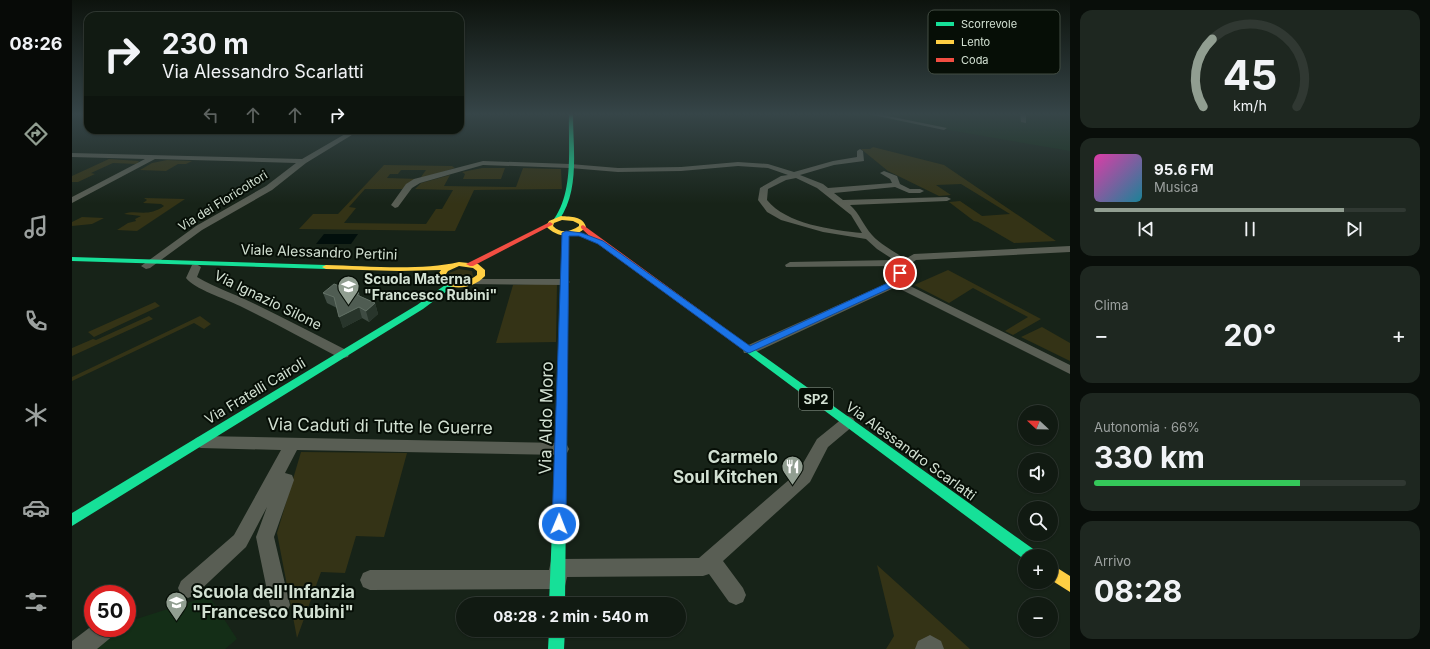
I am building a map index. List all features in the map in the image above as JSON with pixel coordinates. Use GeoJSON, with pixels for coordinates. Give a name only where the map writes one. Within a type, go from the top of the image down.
{"type":"FeatureCollection","features":[{"type":"Feature","properties":{"kind":"main road"},"geometry":{"type":"LineString","coordinates":[[553,225],[563,212],[567,199],[570,144]]}},
{"type":"Feature","properties":{"kind":"main road","name":"Via Alessandro Scarlatti"},"geometry":{"type":"LineString","coordinates":[[567,199],[571,212],[576,219],[582,222],[583,227],[601,242],[1021,549]]}},
{"type":"Feature","properties":{"kind":"main road"},"geometry":{"type":"LineString","coordinates":[[72,264],[126,265],[149,263],[440,277],[446,283],[451,285],[463,285],[474,282],[480,276],[481,270],[553,225],[566,218],[576,219]]}},
{"type":"Feature","properties":{"kind":"main road","name":"Via Alessandro Scarlatti"},"geometry":{"type":"LineString","coordinates":[[553,225],[568,233],[580,234],[601,242]]}},
{"type":"Feature","properties":{"kind":"main road","name":"Viale Alessandro Pertini"},"geometry":{"type":"LineString","coordinates":[[189,265],[399,269],[448,267],[459,264],[470,264],[553,225]]}},
{"type":"Feature","properties":{"kind":"main road"},"geometry":{"type":"LineString","coordinates":[[568,233],[578,231],[583,227]]}},
{"type":"Feature","properties":{"kind":"main road","name":"Via Aldo Moro"},"geometry":{"type":"LineString","coordinates":[[558,597],[565,282],[568,233]]}},
{"type":"Feature","properties":{"kind":"main road"},"geometry":{"type":"LineString","coordinates":[[72,259],[136,260],[149,263]]}},
{"type":"Feature","properties":{"kind":"main road"},"geometry":{"type":"LineString","coordinates":[[470,264],[481,270]]}},
{"type":"Feature","properties":{"kind":"main road"},"geometry":{"type":"LineString","coordinates":[[440,277],[442,272],[448,267]]}},
{"type":"Feature","properties":{"kind":"main road","name":"Via Fratelli Cairoli"},"geometry":{"type":"LineString","coordinates":[[72,520],[420,307],[451,285]]}},
{"type":"Feature","properties":{"kind":"main road"},"geometry":{"type":"LineString","coordinates":[[1058,576],[1070,585]]}},
{"type":"Feature","properties":{"kind":"main road"},"geometry":{"type":"LineString","coordinates":[[556,649],[557,637]]}},
{"type":"Feature","properties":{"kind":"street","name":"Via dei Floricoltori"},"geometry":{"type":"LineString","coordinates":[[149,263],[199,228],[269,188],[303,161],[332,144]]}},
{"type":"Feature","properties":{"kind":"street"},"geometry":{"type":"LineString","coordinates":[[860,151],[861,158],[833,164],[784,178],[764,188],[762,195],[763,201],[767,206],[779,215],[805,226],[869,237]]}},
{"type":"Feature","properties":{"kind":"street"},"geometry":{"type":"LineString","coordinates":[[72,155],[303,161]]}},
{"type":"Feature","properties":{"kind":"street"},"geometry":{"type":"LineString","coordinates":[[72,200],[153,158]]}},
{"type":"Feature","properties":{"kind":"street"},"geometry":{"type":"LineString","coordinates":[[395,205],[409,186],[417,182],[483,163],[570,166],[618,170],[654,170],[749,164],[776,168],[796,175],[827,192],[854,213],[869,237],[880,247],[905,263]]}},
{"type":"Feature","properties":{"kind":"street"},"geometry":{"type":"LineString","coordinates":[[884,173],[894,178],[896,185]]}},
{"type":"Feature","properties":{"kind":"street"},"geometry":{"type":"LineString","coordinates":[[827,192],[896,185],[909,191],[920,191]]}},
{"type":"Feature","properties":{"kind":"street"},"geometry":{"type":"LineString","coordinates":[[842,203],[859,199],[947,199]]}},
{"type":"Feature","properties":{"kind":"street"},"geometry":{"type":"LineString","coordinates":[[859,199],[864,207],[879,209]]}},
{"type":"Feature","properties":{"kind":"street"},"geometry":{"type":"LineString","coordinates":[[749,350],[896,283],[905,263],[914,257],[1070,249]]}},
{"type":"Feature","properties":{"kind":"street"},"geometry":{"type":"LineString","coordinates":[[790,265],[905,263],[919,265],[1070,257]]}},
{"type":"Feature","properties":{"kind":"street","name":"Via Ignazio Silone"},"geometry":{"type":"LineString","coordinates":[[189,265],[191,278],[213,291],[225,294],[252,307],[343,354]]}},
{"type":"Feature","properties":{"kind":"street"},"geometry":{"type":"LineString","coordinates":[[474,282],[565,282]]}},
{"type":"Feature","properties":{"kind":"street"},"geometry":{"type":"LineString","coordinates":[[896,283],[1070,370]]}},
{"type":"Feature","properties":{"kind":"street"},"geometry":{"type":"LineString","coordinates":[[370,580],[558,574],[703,567],[804,477],[822,443],[848,422]]}},
{"type":"Feature","properties":{"kind":"street","name":"Via Caduti di Tutte le Guerre"},"geometry":{"type":"LineString","coordinates":[[199,442],[561,449]]}},
{"type":"Feature","properties":{"kind":"street"},"geometry":{"type":"LineString","coordinates":[[188,588],[240,541],[293,443]]}},
{"type":"Feature","properties":{"kind":"street"},"geometry":{"type":"LineString","coordinates":[[275,476],[286,480],[265,538],[280,605]]}},
{"type":"Feature","properties":{"kind":"street"},"geometry":{"type":"LineString","coordinates":[[711,560],[736,595]]}},
{"type":"Feature","properties":{"kind":"street"},"geometry":{"type":"LineString","coordinates":[[79,649],[95,637]]}},
{"type":"Feature","properties":{"kind":"street"},"geometry":{"type":"LineString","coordinates":[[926,649],[930,646],[933,649]]}},
{"type":"Feature","properties":{"kind":"shaded area"},"geometry":{"type":"Polygon","coordinates":[[[1031,144],[1070,144],[1070,151],[1031,144]]]}},
{"type":"Feature","properties":{"kind":"shaded area"},"geometry":{"type":"Polygon","coordinates":[[[873,147],[944,165],[1056,241],[1014,243],[974,221],[949,202],[960,201],[982,216],[1010,214],[961,184],[936,185],[951,195],[939,196],[888,171],[861,149],[870,149],[873,147]]]}},
{"type":"Feature","properties":{"kind":"shaded area"},"geometry":{"type":"Polygon","coordinates":[[[109,159],[139,161],[137,164],[113,163],[91,173],[95,174],[78,182],[72,182],[72,176],[109,159]]]}},
{"type":"Feature","properties":{"kind":"shaded area"},"geometry":{"type":"Polygon","coordinates":[[[167,160],[192,161],[186,164],[178,164],[166,171],[140,170],[152,163],[167,160]]]}},
{"type":"Feature","properties":{"kind":"shaded area"},"geometry":{"type":"Polygon","coordinates":[[[384,165],[452,166],[455,168],[427,177],[421,177],[426,170],[401,170],[398,174],[390,174],[387,178],[419,179],[402,189],[365,189],[349,207],[356,208],[344,223],[426,224],[436,209],[442,209],[453,190],[415,189],[421,183],[450,175],[444,186],[516,187],[523,168],[561,169],[562,189],[474,190],[455,231],[299,229],[313,214],[338,214],[384,165]]]}},
{"type":"Feature","properties":{"kind":"shaded area"},"geometry":{"type":"Polygon","coordinates":[[[482,168],[505,168],[501,179],[463,179],[465,174],[462,172],[482,168]]]}},
{"type":"Feature","properties":{"kind":"shaded area"},"geometry":{"type":"Polygon","coordinates":[[[144,198],[185,199],[137,231],[117,230],[128,223],[136,221],[135,219],[141,216],[124,214],[133,212],[152,212],[164,206],[161,204],[143,203],[147,200],[144,198]]]}},
{"type":"Feature","properties":{"kind":"shaded area"},"geometry":{"type":"Polygon","coordinates":[[[82,217],[104,218],[92,224],[72,226],[72,222],[82,217]]]}},
{"type":"Feature","properties":{"kind":"shaded area"},"geometry":{"type":"Polygon","coordinates":[[[324,234],[358,234],[351,244],[316,244],[324,234]]]}},
{"type":"Feature","properties":{"kind":"shaded area"},"geometry":{"type":"Polygon","coordinates":[[[459,269],[472,271],[473,276],[461,280],[449,278],[449,273],[459,269]]]}},
{"type":"Feature","properties":{"kind":"shaded area"},"geometry":{"type":"Polygon","coordinates":[[[948,270],[1041,319],[1013,335],[1005,331],[1028,317],[973,288],[949,303],[914,285],[948,270]]]}},
{"type":"Feature","properties":{"kind":"shaded area"},"geometry":{"type":"Polygon","coordinates":[[[557,283],[556,342],[496,343],[513,285],[557,283]]]}},
{"type":"Feature","properties":{"kind":"shaded area"},"geometry":{"type":"Polygon","coordinates":[[[155,302],[160,306],[94,337],[88,332],[155,302]]]}},
{"type":"Feature","properties":{"kind":"shaded area"},"geometry":{"type":"Polygon","coordinates":[[[149,316],[153,319],[72,356],[72,348],[93,339],[96,340],[149,316]]]}},
{"type":"Feature","properties":{"kind":"shaded area"},"geometry":{"type":"Polygon","coordinates":[[[200,316],[211,324],[204,329],[194,323],[72,381],[72,377],[200,316]]]}},
{"type":"Feature","properties":{"kind":"shaded area"},"geometry":{"type":"Polygon","coordinates":[[[1042,327],[1070,343],[1070,361],[1021,337],[1042,327]]]}},
{"type":"Feature","properties":{"kind":"shaded area"},"geometry":{"type":"Polygon","coordinates":[[[301,452],[407,453],[384,537],[356,536],[345,573],[321,572],[297,638],[277,533],[301,452]]]}},
{"type":"Feature","properties":{"kind":"shaded area"},"geometry":{"type":"Polygon","coordinates":[[[877,565],[970,649],[886,649],[894,636],[877,565]]]}},
{"type":"Feature","properties":{"kind":"shaded area","name":"Scuola dell'Infanzia \"Francesco Rubini\""},"geometry":{"type":"Polygon","coordinates":[[[209,596],[237,639],[225,649],[91,649],[108,637],[136,637],[136,619],[209,596]]]}},
{"type":"Feature","properties":{"kind":"building"},"geometry":{"type":"Polygon","coordinates":[[[334,284],[359,293],[357,295],[375,303],[366,311],[359,307],[339,317],[334,297],[323,293],[334,284]]]}},
{"type":"Feature","properties":{"kind":"traffic: fast"},"geometry":{"type":"LineString","coordinates":[[557,219],[563,211],[570,185],[571,144]]}},
{"type":"Feature","properties":{"kind":"traffic: fast"},"geometry":{"type":"LineString","coordinates":[[72,259],[326,267]]}},
{"type":"Feature","properties":{"kind":"traffic: fast"},"geometry":{"type":"LineString","coordinates":[[72,520],[420,307],[451,285]]}},
{"type":"Feature","properties":{"kind":"traffic: fast"},"geometry":{"type":"LineString","coordinates":[[745,347],[1021,549]]}},
{"type":"Feature","properties":{"kind":"traffic: fast"},"geometry":{"type":"LineString","coordinates":[[557,597],[562,406]]}},
{"type":"Feature","properties":{"kind":"traffic: fast"},"geometry":{"type":"LineString","coordinates":[[556,649],[557,637]]}},
{"type":"Feature","properties":{"kind":"traffic: slow"},"geometry":{"type":"LineString","coordinates":[[561,218],[575,219],[582,223],[583,227],[575,232],[566,234],[557,232],[549,226],[551,222],[561,218]]}},
{"type":"Feature","properties":{"kind":"traffic: slow"},"geometry":{"type":"LineString","coordinates":[[459,264],[475,266],[481,270],[481,276],[460,286],[449,284],[440,277],[445,269],[459,264]]}},
{"type":"Feature","properties":{"kind":"traffic: slow"},"geometry":{"type":"LineString","coordinates":[[326,267],[399,269],[448,267]]}},
{"type":"Feature","properties":{"kind":"traffic: slow"},"geometry":{"type":"LineString","coordinates":[[1058,576],[1070,585]]}},
{"type":"Feature","properties":{"kind":"traffic: jam"},"geometry":{"type":"LineString","coordinates":[[470,264],[550,224]]}},
{"type":"Feature","properties":{"kind":"traffic: jam"},"geometry":{"type":"LineString","coordinates":[[583,227],[601,242],[745,347]]}},
{"type":"Feature","properties":{"kind":"traffic: jam"},"geometry":{"type":"LineString","coordinates":[[562,406],[566,233]]}},
{"type":"Feature","properties":{"kind":"place","name":"Scuola Materna \"Francesco Rubini\""},"geometry":{"type":"Point","coordinates":[349,306]}},
{"type":"Feature","properties":{"kind":"place","name":"Carmelo Soul Kitchen"},"geometry":{"type":"Point","coordinates":[793,486]}},
{"type":"Feature","properties":{"kind":"place","name":"Scuola dell'Infanzia \"Francesco Rubini\""},"geometry":{"type":"Point","coordinates":[177,622]}},
{"type":"Feature","properties":{"kind":"route"},"geometry":{"type":"LineString","coordinates":[[559,524],[566,233],[580,234],[601,242],[749,350],[896,283],[900,273]]}}]}
